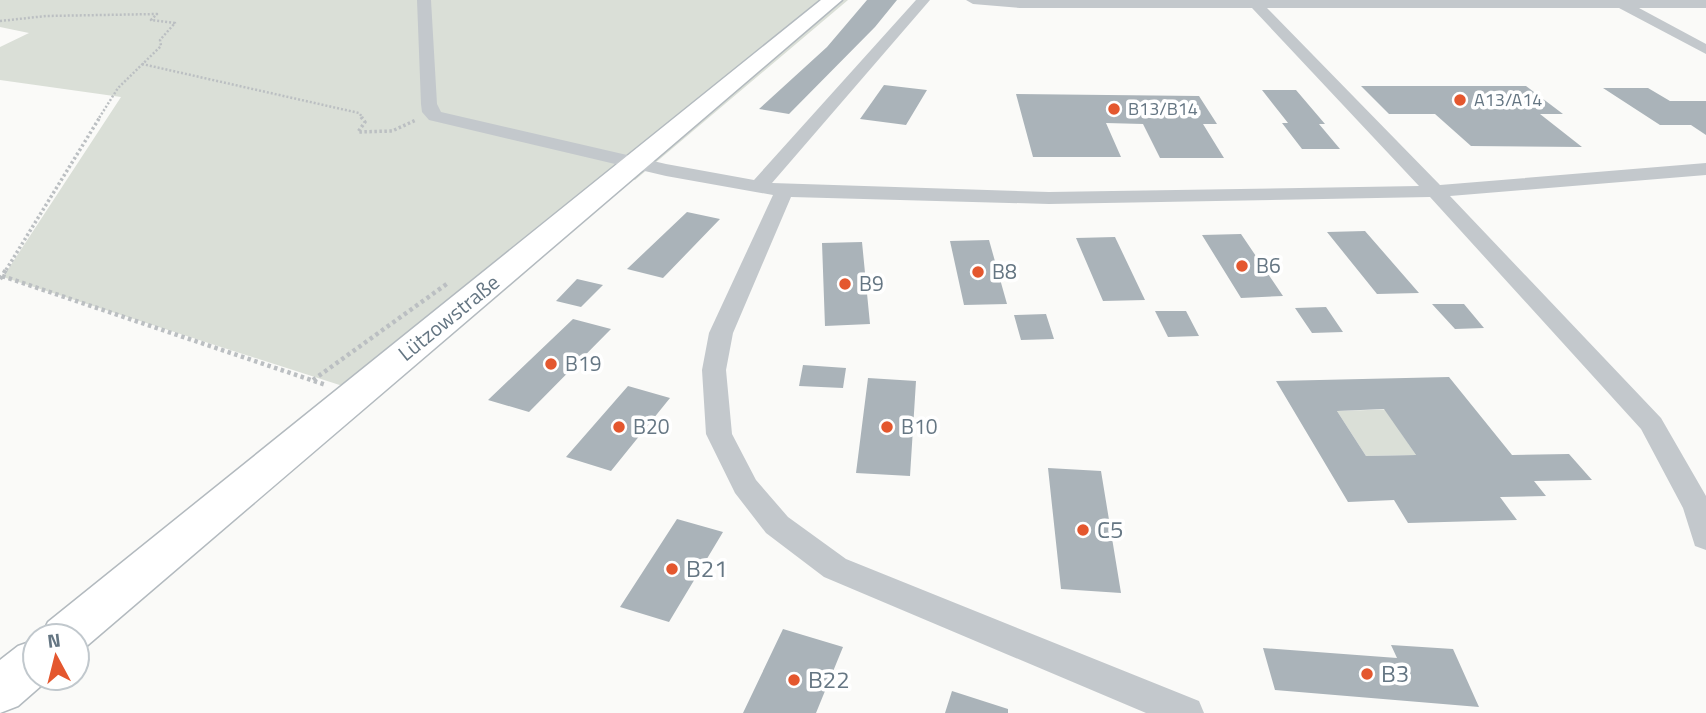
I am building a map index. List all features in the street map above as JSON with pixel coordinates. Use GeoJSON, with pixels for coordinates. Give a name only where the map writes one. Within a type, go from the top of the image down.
{"type":"FeatureCollection","features":[{"type":"Feature","properties":{"kind":"street"},"geometry":{"type":"LineString","coordinates":[[424,0],[429,104],[430,112],[435,116],[637,164],[771,189],[1049,198],[1435,191],[1706,169]]}},
{"type":"Feature","properties":{"kind":"street","name":"Lützowstraße"},"geometry":{"type":"LineString","coordinates":[[82,622],[833,0]]}},
{"type":"Feature","properties":{"kind":"street"},"geometry":{"type":"LineString","coordinates":[[923,0],[771,189],[721,333],[714,370],[719,434],[745,486],[777,525],[835,568],[1186,713]]}},
{"type":"Feature","properties":{"kind":"street"},"geometry":{"type":"LineString","coordinates":[[973,0],[1020,4],[1706,4]]}},
{"type":"Feature","properties":{"kind":"street"},"geometry":{"type":"LineString","coordinates":[[1618,2],[1706,50]]}},
{"type":"Feature","properties":{"kind":"street"},"geometry":{"type":"LineString","coordinates":[[1255,3],[1652,424],[1698,508],[1706,538]]}},
{"type":"Feature","properties":{"kind":"street"},"geometry":{"type":"LineString","coordinates":[[0,690],[21,673]]}},
{"type":"Feature","properties":{"kind":"path"},"geometry":{"type":"LineString","coordinates":[[0,21],[47,16],[157,14],[151,20],[175,23],[160,40],[161,46],[155,53],[118,88],[1,277],[312,380]]}},
{"type":"Feature","properties":{"kind":"path"},"geometry":{"type":"LineString","coordinates":[[141,64],[359,113],[365,122],[358,132],[392,131],[416,120],[435,116]]}},
{"type":"Feature","properties":{"kind":"shaded area"},"geometry":{"type":"Polygon","coordinates":[[[0,0],[848,0],[635,180],[611,169],[349,388],[3,277],[121,97],[0,80],[0,47],[29,33],[0,27],[0,0]]]}},
{"type":"Feature","properties":{"kind":"shaded area"},"geometry":{"type":"Polygon","coordinates":[[[1431,408],[1399,430],[1416,455],[1366,456],[1337,411],[1431,408]]]}},
{"type":"Feature","properties":{"kind":"building"},"geometry":{"type":"Polygon","coordinates":[[[867,0],[897,0],[875,27],[789,114],[759,109],[827,47],[867,0]]]}},
{"type":"Feature","properties":{"kind":"building"},"geometry":{"type":"Polygon","coordinates":[[[884,85],[927,90],[906,125],[860,119],[884,85]]]}},
{"type":"Feature","properties":{"kind":"building"},"geometry":{"type":"Polygon","coordinates":[[[1361,86],[1526,86],[1563,114],[1540,114],[1582,147],[1471,146],[1435,114],[1389,114],[1361,86]]]}},
{"type":"Feature","properties":{"kind":"building"},"geometry":{"type":"Polygon","coordinates":[[[1603,88],[1648,88],[1670,101],[1706,101],[1706,135],[1691,125],[1660,125],[1603,88]]]}},
{"type":"Feature","properties":{"kind":"building"},"geometry":{"type":"Polygon","coordinates":[[[1262,90],[1296,90],[1325,124],[1319,124],[1340,149],[1302,149],[1282,123],[1288,123],[1262,90]]]}},
{"type":"Feature","properties":{"kind":"building"},"geometry":{"type":"Polygon","coordinates":[[[1016,94],[1199,96],[1217,124],[1203,124],[1224,158],[1160,158],[1143,124],[1106,123],[1121,157],[1033,157],[1016,94]]]}},
{"type":"Feature","properties":{"kind":"building"},"geometry":{"type":"Polygon","coordinates":[[[687,212],[720,219],[663,278],[627,269],[687,212]]]}},
{"type":"Feature","properties":{"kind":"building"},"geometry":{"type":"Polygon","coordinates":[[[1365,231],[1419,293],[1377,294],[1327,232],[1365,231]]]}},
{"type":"Feature","properties":{"kind":"building","name":"B6"},"geometry":{"type":"Polygon","coordinates":[[[1241,234],[1283,296],[1241,298],[1202,235],[1241,234]]]}},
{"type":"Feature","properties":{"kind":"building"},"geometry":{"type":"Polygon","coordinates":[[[1115,237],[1145,300],[1103,301],[1076,238],[1115,237]]]}},
{"type":"Feature","properties":{"kind":"building","name":"B8"},"geometry":{"type":"Polygon","coordinates":[[[989,240],[1007,304],[964,305],[950,241],[989,240]]]}},
{"type":"Feature","properties":{"kind":"building","name":"B9"},"geometry":{"type":"Polygon","coordinates":[[[862,242],[870,324],[825,326],[822,243],[862,242]]]}},
{"type":"Feature","properties":{"kind":"building"},"geometry":{"type":"Polygon","coordinates":[[[577,279],[603,285],[581,307],[556,301],[577,279]]]}},
{"type":"Feature","properties":{"kind":"building"},"geometry":{"type":"Polygon","coordinates":[[[1432,304],[1464,304],[1484,328],[1455,329],[1432,304]]]}},
{"type":"Feature","properties":{"kind":"building"},"geometry":{"type":"Polygon","coordinates":[[[1326,307],[1343,332],[1312,333],[1295,308],[1326,307]]]}},
{"type":"Feature","properties":{"kind":"building"},"geometry":{"type":"Polygon","coordinates":[[[1155,311],[1186,311],[1199,336],[1168,337],[1155,311]]]}},
{"type":"Feature","properties":{"kind":"building"},"geometry":{"type":"Polygon","coordinates":[[[1046,314],[1054,339],[1021,340],[1014,315],[1046,314]]]}},
{"type":"Feature","properties":{"kind":"building","name":"B19"},"geometry":{"type":"Polygon","coordinates":[[[573,319],[611,329],[529,412],[488,400],[573,319]]]}},
{"type":"Feature","properties":{"kind":"building"},"geometry":{"type":"Polygon","coordinates":[[[803,365],[846,368],[843,388],[799,386],[803,365]]]}},
{"type":"Feature","properties":{"kind":"building"},"geometry":{"type":"Polygon","coordinates":[[[1449,377],[1512,455],[1569,454],[1592,480],[1534,481],[1546,496],[1500,497],[1517,520],[1408,523],[1394,500],[1348,502],[1276,381],[1449,377]],[[1384,409],[1337,411],[1366,456],[1416,455],[1384,409]]]}},
{"type":"Feature","properties":{"kind":"building","name":"B10"},"geometry":{"type":"Polygon","coordinates":[[[868,378],[916,381],[910,476],[856,473],[868,378]]]}},
{"type":"Feature","properties":{"kind":"building","name":"B20"},"geometry":{"type":"Polygon","coordinates":[[[628,386],[670,398],[611,471],[566,457],[628,386]]]}},
{"type":"Feature","properties":{"kind":"building","name":"C5"},"geometry":{"type":"Polygon","coordinates":[[[1048,468],[1101,471],[1121,593],[1061,589],[1048,468]]]}},
{"type":"Feature","properties":{"kind":"building","name":"B21"},"geometry":{"type":"Polygon","coordinates":[[[677,519],[723,532],[669,622],[620,607],[677,519]]]}},
{"type":"Feature","properties":{"kind":"building","name":"B22"},"geometry":{"type":"Polygon","coordinates":[[[783,629],[843,647],[816,713],[743,713],[783,629]]]}},
{"type":"Feature","properties":{"kind":"building","name":"B3"},"geometry":{"type":"Polygon","coordinates":[[[1391,645],[1453,649],[1479,707],[1275,690],[1263,648],[1397,658],[1391,645]]]}},
{"type":"Feature","properties":{"kind":"building"},"geometry":{"type":"Polygon","coordinates":[[[952,691],[1008,709],[1008,713],[945,713],[952,691]]]}},
{"type":"Feature","properties":{"kind":"place","name":"A13/A14"},"geometry":{"type":"Point","coordinates":[1460,100]}},
{"type":"Feature","properties":{"kind":"place","name":"B13/B14"},"geometry":{"type":"Point","coordinates":[1114,109]}},
{"type":"Feature","properties":{"kind":"place","name":"B6"},"geometry":{"type":"Point","coordinates":[1242,266]}},
{"type":"Feature","properties":{"kind":"place","name":"B8"},"geometry":{"type":"Point","coordinates":[978,272]}},
{"type":"Feature","properties":{"kind":"place","name":"B9"},"geometry":{"type":"Point","coordinates":[845,284]}},
{"type":"Feature","properties":{"kind":"place","name":"B19"},"geometry":{"type":"Point","coordinates":[551,364]}},
{"type":"Feature","properties":{"kind":"place","name":"B20"},"geometry":{"type":"Point","coordinates":[619,427]}},
{"type":"Feature","properties":{"kind":"place","name":"B10"},"geometry":{"type":"Point","coordinates":[887,427]}},
{"type":"Feature","properties":{"kind":"place","name":"C5"},"geometry":{"type":"Point","coordinates":[1083,530]}},
{"type":"Feature","properties":{"kind":"place","name":"B21"},"geometry":{"type":"Point","coordinates":[672,569]}},
{"type":"Feature","properties":{"kind":"place","name":"B3"},"geometry":{"type":"Point","coordinates":[1367,674]}},
{"type":"Feature","properties":{"kind":"place","name":"B22"},"geometry":{"type":"Point","coordinates":[794,680]}}]}
